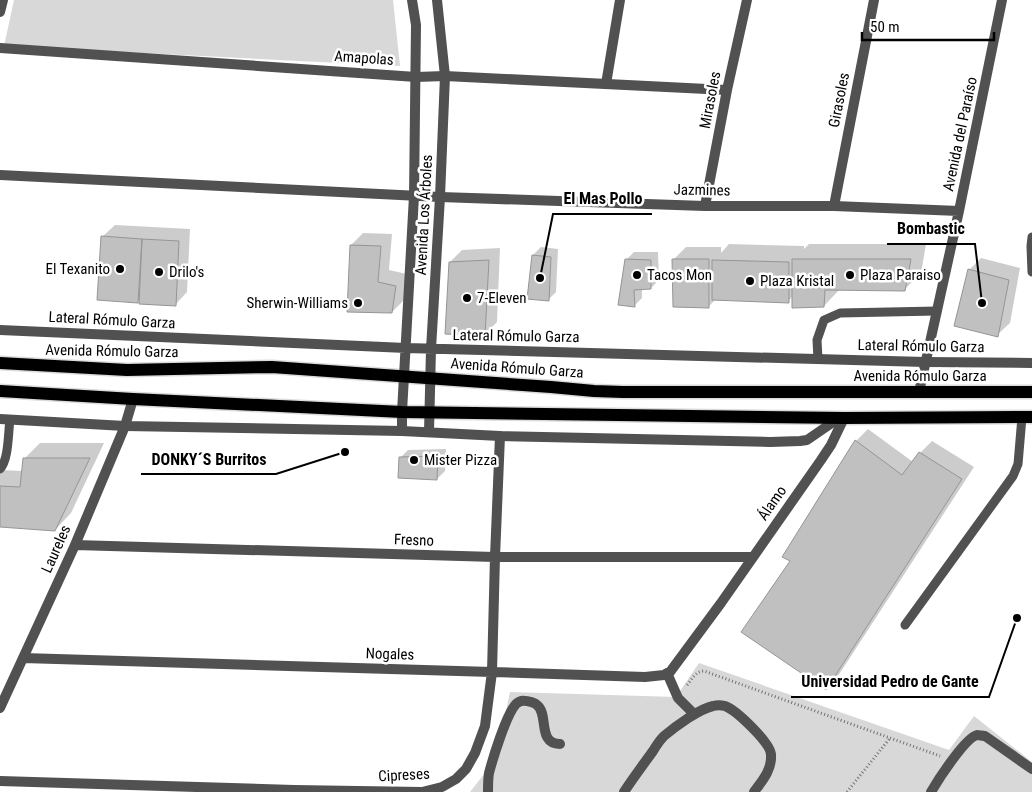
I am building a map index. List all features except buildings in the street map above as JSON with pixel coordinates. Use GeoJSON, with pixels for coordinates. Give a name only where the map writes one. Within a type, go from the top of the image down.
{"type":"FeatureCollection","features":[{"type":"Feature","properties":{"kind":"main road","name":"Avenida Rómulo Garza"},"geometry":{"type":"LineString","coordinates":[[0,363],[127,370],[272,367],[623,392],[1032,392]]}},
{"type":"Feature","properties":{"kind":"main road"},"geometry":{"type":"LineString","coordinates":[[0,391],[402,412],[842,418],[1027,417]]}},
{"type":"Feature","properties":{"kind":"street"},"geometry":{"type":"LineString","coordinates":[[0,12],[3,0]]}},
{"type":"Feature","properties":{"kind":"street","name":"Avenida Los Árboles"},"geometry":{"type":"LineString","coordinates":[[402,431],[414,196],[416,25],[412,0]]}},
{"type":"Feature","properties":{"kind":"street","name":"Avenida Los Árboles"},"geometry":{"type":"LineString","coordinates":[[429,432],[431,349],[445,76],[437,0]]}},
{"type":"Feature","properties":{"kind":"street"},"geometry":{"type":"LineString","coordinates":[[606,84],[620,0]]}},
{"type":"Feature","properties":{"kind":"street","name":"Mirasoles"},"geometry":{"type":"LineString","coordinates":[[704,206],[747,0]]}},
{"type":"Feature","properties":{"kind":"street","name":"Girasoles"},"geometry":{"type":"LineString","coordinates":[[834,206],[874,0]]}},
{"type":"Feature","properties":{"kind":"street","name":"Avenida del Paraíso"},"geometry":{"type":"LineString","coordinates":[[919,392],[959,211],[1002,0]]}},
{"type":"Feature","properties":{"kind":"street","name":"Amapolas"},"geometry":{"type":"LineString","coordinates":[[0,48],[416,77],[445,76],[727,90]]}},
{"type":"Feature","properties":{"kind":"street","name":"Jazmines"},"geometry":{"type":"LineString","coordinates":[[0,175],[440,197],[704,206],[834,206],[959,211]]}},
{"type":"Feature","properties":{"kind":"street","name":"Lateral Rómulo Garza"},"geometry":{"type":"LineString","coordinates":[[0,330],[431,349],[1032,363]]}},
{"type":"Feature","properties":{"kind":"street","name":"Laureles"},"geometry":{"type":"LineString","coordinates":[[0,708],[75,545],[125,426],[133,399]]}},
{"type":"Feature","properties":{"kind":"street"},"geometry":{"type":"LineString","coordinates":[[5,419],[125,426],[402,431],[500,436],[770,442],[807,440],[842,418]]}},
{"type":"Feature","properties":{"kind":"street","name":"Álamo"},"geometry":{"type":"LineString","coordinates":[[667,673],[670,672],[721,603],[821,460],[831,445],[842,418]]}},
{"type":"Feature","properties":{"kind":"street","name":"Cipreses"},"geometry":{"type":"LineString","coordinates":[[0,781],[295,791],[422,792],[442,787],[456,779],[466,769],[482,736],[492,672],[500,436]]}},
{"type":"Feature","properties":{"kind":"street","name":"Fresno"},"geometry":{"type":"LineString","coordinates":[[75,545],[495,557],[752,558]]}},
{"type":"Feature","properties":{"kind":"street","name":"Nogales"},"geometry":{"type":"LineString","coordinates":[[23,658],[644,677],[667,673]]}},
{"type":"Feature","properties":{"kind":"street"},"geometry":{"type":"LineString","coordinates":[[667,673],[678,698],[694,714]]}},
{"type":"Feature","properties":{"kind":"street"},"geometry":{"type":"LineString","coordinates":[[488,792],[489,775],[494,757],[509,715],[518,702],[522,700],[537,704],[546,735],[550,742],[560,744]]}},
{"type":"Feature","properties":{"kind":"street"},"geometry":{"type":"LineString","coordinates":[[624,792],[664,737],[694,714],[713,706],[722,705],[730,708],[751,726],[766,742],[771,752],[771,764],[754,792]]}},
{"type":"Feature","properties":{"kind":"street"},"geometry":{"type":"LineString","coordinates":[[931,792],[952,760],[971,739],[978,735],[985,736],[1032,769]]}},
{"type":"Feature","properties":{"kind":"street"},"geometry":{"type":"LineString","coordinates":[[87,784],[97,792]]}},
{"type":"Feature","properties":{"kind":"lane"},"geometry":{"type":"LineString","coordinates":[[1032,238],[1032,272]]}},
{"type":"Feature","properties":{"kind":"lane"},"geometry":{"type":"LineString","coordinates":[[818,359],[817,340],[824,320],[840,313],[937,311]]}},
{"type":"Feature","properties":{"kind":"lane"},"geometry":{"type":"LineString","coordinates":[[905,625],[1013,476],[1018,464],[1027,417]]}},
{"type":"Feature","properties":{"kind":"lane"},"geometry":{"type":"LineString","coordinates":[[0,469],[3,467],[6,457],[5,419]]}},
{"type":"Feature","properties":{"kind":"path"},"geometry":{"type":"LineString","coordinates":[[678,698],[697,673],[704,671],[952,760]]}},
{"type":"Feature","properties":{"kind":"path"},"geometry":{"type":"LineString","coordinates":[[847,792],[890,738]]}},
{"type":"Feature","properties":{"kind":"shaded area"},"geometry":{"type":"Polygon","coordinates":[[[14,0],[393,0],[400,66],[4,46],[14,0]]]}},
{"type":"Feature","properties":{"kind":"shaded area"},"geometry":{"type":"Polygon","coordinates":[[[699,663],[949,750],[974,716],[1032,762],[1032,792],[470,792],[496,759],[510,692],[676,697],[699,663]]]}},
{"type":"Feature","properties":{"kind":"place","name":"El Texanito"},"geometry":{"type":"Point","coordinates":[120,269]}},
{"type":"Feature","properties":{"kind":"place","name":"Drilo's"},"geometry":{"type":"Point","coordinates":[159,272]}},
{"type":"Feature","properties":{"kind":"place","name":"Tacos Mon"},"geometry":{"type":"Point","coordinates":[637,275]}},
{"type":"Feature","properties":{"kind":"place","name":"Plaza Paraiso"},"geometry":{"type":"Point","coordinates":[850,275]}},
{"type":"Feature","properties":{"kind":"place","name":"El Mas Pollo"},"geometry":{"type":"Point","coordinates":[540,278]}},
{"type":"Feature","properties":{"kind":"place","name":"Plaza Kristal"},"geometry":{"type":"Point","coordinates":[750,281]}},
{"type":"Feature","properties":{"kind":"place","name":"7-Eleven"},"geometry":{"type":"Point","coordinates":[467,298]}},
{"type":"Feature","properties":{"kind":"place","name":"Sherwin-Williams"},"geometry":{"type":"Point","coordinates":[358,303]}},
{"type":"Feature","properties":{"kind":"place","name":"Bombastic"},"geometry":{"type":"Point","coordinates":[982,303]}},
{"type":"Feature","properties":{"kind":"place","name":"DONKY´S Burritos"},"geometry":{"type":"Point","coordinates":[345,452]}},
{"type":"Feature","properties":{"kind":"place","name":"Mister Pizza"},"geometry":{"type":"Point","coordinates":[414,460]}},
{"type":"Feature","properties":{"kind":"place","name":"Universidad Pedro de Gante"},"geometry":{"type":"Point","coordinates":[1017,618]}}]}
